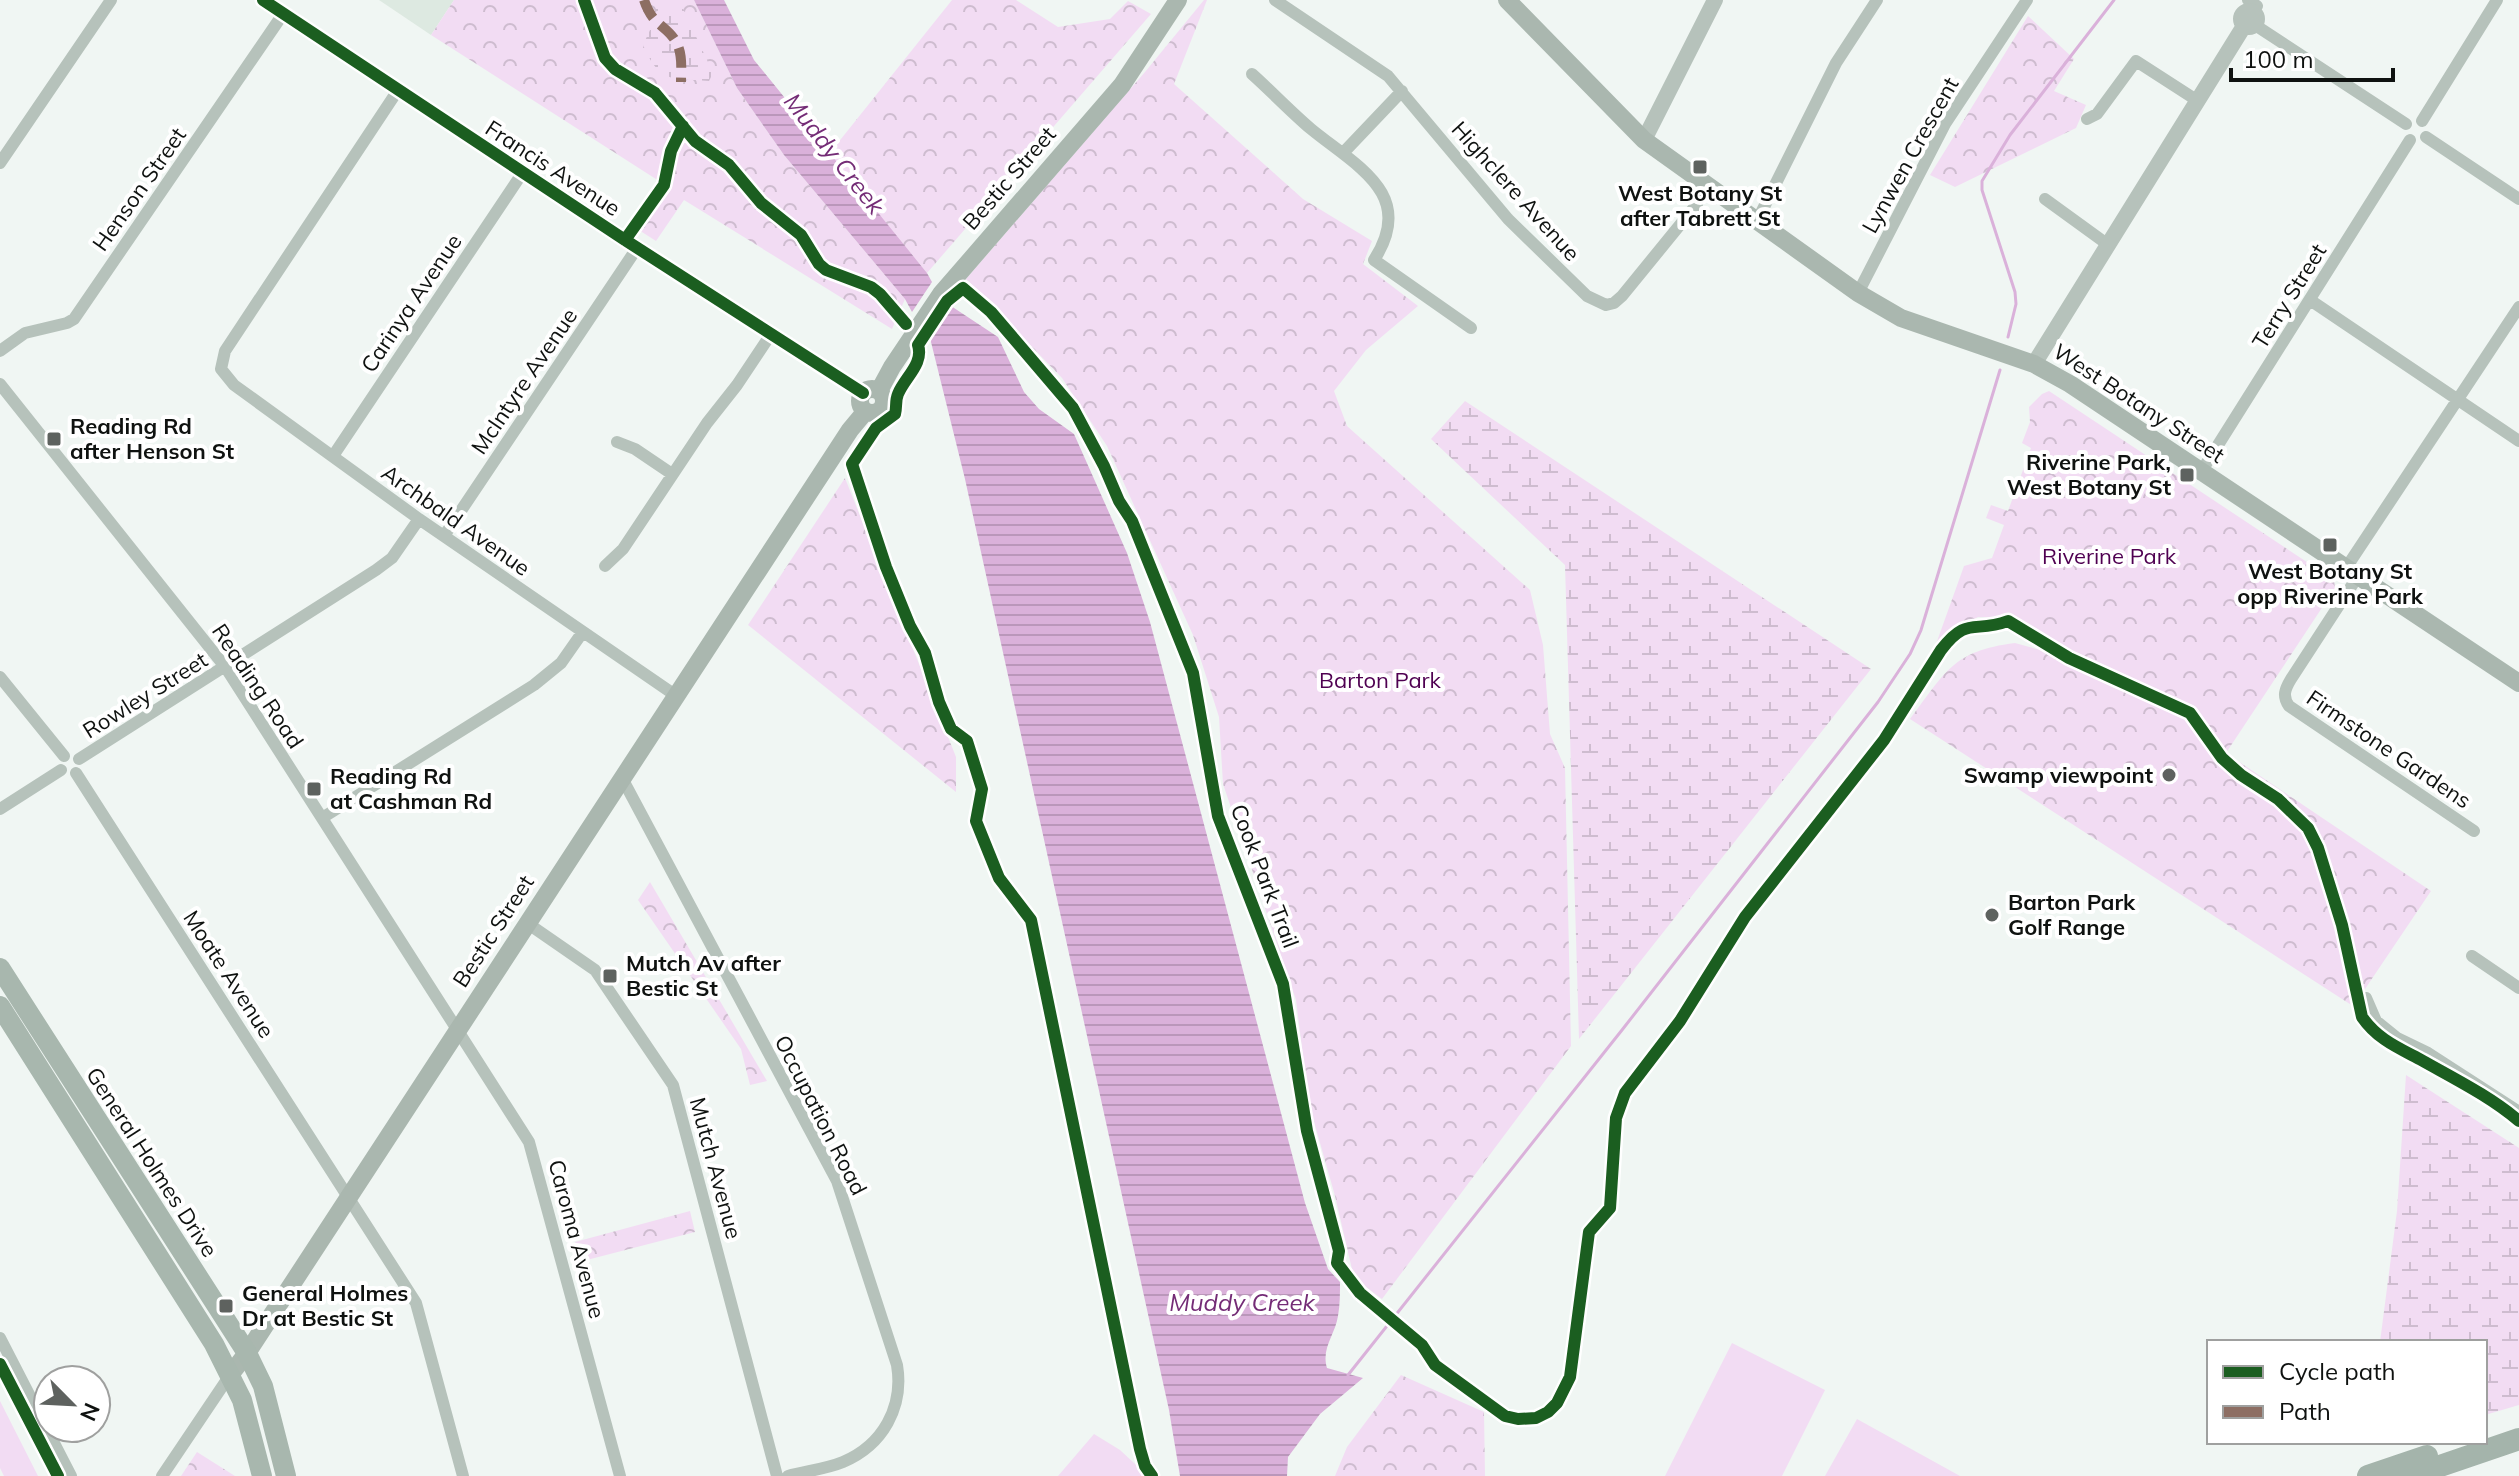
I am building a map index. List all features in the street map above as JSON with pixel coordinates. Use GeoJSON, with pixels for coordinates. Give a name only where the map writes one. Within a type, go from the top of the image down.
{"type":"FeatureCollection","features":[{"type":"Feature","properties":{"kind":"highway","name":"General Holmes Drive"},"geometry":{"type":"LineString","coordinates":[[0,968],[247,1353],[263,1386],[286,1476]]}},
{"type":"Feature","properties":{"kind":"highway","name":"General Holmes Drive"},"geometry":{"type":"LineString","coordinates":[[0,1006],[208,1333],[245,1411],[262,1476]]}},
{"type":"Feature","properties":{"kind":"highway"},"geometry":{"type":"LineString","coordinates":[[2487,1435],[2519,1424]]}},
{"type":"Feature","properties":{"kind":"highway"},"geometry":{"type":"LineString","coordinates":[[2411,1476],[2519,1439]]}},
{"type":"Feature","properties":{"kind":"highway"},"geometry":{"type":"LineString","coordinates":[[2368,1476],[2461,1444]]}},
{"type":"Feature","properties":{"kind":"main road","name":"Bestic Street"},"geometry":{"type":"LineString","coordinates":[[230,1375],[920,324],[941,294],[1122,85],[1178,0]]}},
{"type":"Feature","properties":{"kind":"main road","name":"West Botany Street"},"geometry":{"type":"LineString","coordinates":[[1507,0],[1644,140],[1858,293],[1901,318],[2034,364],[2070,384],[2352,572],[2516,675]]}},
{"type":"Feature","properties":{"kind":"street"},"geometry":{"type":"LineString","coordinates":[[0,163],[111,0]]}},
{"type":"Feature","properties":{"kind":"street","name":"Francis Avenue"},"geometry":{"type":"LineString","coordinates":[[263,0],[869,399]]}},
{"type":"Feature","properties":{"kind":"street","name":"Highclere Avenue"},"geometry":{"type":"LineString","coordinates":[[1275,0],[1388,76],[1508,219],[1587,296],[1606,305],[1614,303],[1697,204],[1703,183]]}},
{"type":"Feature","properties":{"kind":"street"},"geometry":{"type":"LineString","coordinates":[[1644,140],[1715,0]]}},
{"type":"Feature","properties":{"kind":"street"},"geometry":{"type":"LineString","coordinates":[[1757,221],[1836,63],[1877,0]]}},
{"type":"Feature","properties":{"kind":"street","name":"Lynwen Crescent"},"geometry":{"type":"LineString","coordinates":[[1858,293],[1945,124],[2027,0]]}},
{"type":"Feature","properties":{"kind":"street"},"geometry":{"type":"LineString","coordinates":[[2422,121],[2497,0]]}},
{"type":"Feature","properties":{"kind":"street"},"geometry":{"type":"LineString","coordinates":[[2034,364],[2253,11],[2406,124]]}},
{"type":"Feature","properties":{"kind":"street","name":"Henson Street"},"geometry":{"type":"LineString","coordinates":[[0,351],[25,333],[74,319],[283,14]]}},
{"type":"Feature","properties":{"kind":"street"},"geometry":{"type":"LineString","coordinates":[[2087,119],[2097,114],[2136,61],[2198,101]]}},
{"type":"Feature","properties":{"kind":"street"},"geometry":{"type":"LineString","coordinates":[[1252,74],[1312,130],[1344,152],[1381,187],[1390,220],[1385,243],[1374,260],[1471,328]]}},
{"type":"Feature","properties":{"kind":"street","name":"Archbald Avenue"},"geometry":{"type":"LineString","coordinates":[[398,90],[230,344],[221,360],[221,369],[234,385],[419,519],[675,695]]}},
{"type":"Feature","properties":{"kind":"street"},"geometry":{"type":"LineString","coordinates":[[1344,152],[1402,91]]}},
{"type":"Feature","properties":{"kind":"street"},"geometry":{"type":"LineString","coordinates":[[2414,119],[2422,121],[2427,128],[2426,137],[2420,141],[2410,140],[2404,131],[2406,124],[2414,119]]}},
{"type":"Feature","properties":{"kind":"street"},"geometry":{"type":"LineString","coordinates":[[2426,137],[2519,199]]}},
{"type":"Feature","properties":{"kind":"street","name":"Terry Street"},"geometry":{"type":"LineString","coordinates":[[2201,472],[2410,140]]}},
{"type":"Feature","properties":{"kind":"street","name":"Carinya Avenue"},"geometry":{"type":"LineString","coordinates":[[333,456],[523,172]]}},
{"type":"Feature","properties":{"kind":"street"},"geometry":{"type":"LineString","coordinates":[[2045,199],[2107,244]]}},
{"type":"Feature","properties":{"kind":"street","name":"McIntyre Avenue"},"geometry":{"type":"LineString","coordinates":[[444,536],[637,248]]}},
{"type":"Feature","properties":{"kind":"street"},"geometry":{"type":"LineString","coordinates":[[2310,300],[2519,441]]}},
{"type":"Feature","properties":{"kind":"street"},"geometry":{"type":"LineString","coordinates":[[2352,572],[2457,399],[2519,307]]}},
{"type":"Feature","properties":{"kind":"street"},"geometry":{"type":"LineString","coordinates":[[605,566],[623,549],[771,334]]}},
{"type":"Feature","properties":{"kind":"street","name":"Reading Road"},"geometry":{"type":"LineString","coordinates":[[0,384],[226,668],[458,1029]]}},
{"type":"Feature","properties":{"kind":"street"},"geometry":{"type":"LineString","coordinates":[[617,442],[635,449],[672,474]]}},
{"type":"Feature","properties":{"kind":"street","name":"Rowley Street"},"geometry":{"type":"LineString","coordinates":[[79,759],[226,668],[384,564],[392,558],[419,519]]}},
{"type":"Feature","properties":{"kind":"street","name":"Firmstone Gardens"},"geometry":{"type":"LineString","coordinates":[[2352,572],[2285,689],[2285,700],[2289,706],[2474,831]]}},
{"type":"Feature","properties":{"kind":"street"},"geometry":{"type":"LineString","coordinates":[[322,818],[534,685],[561,663],[582,633]]}},
{"type":"Feature","properties":{"kind":"street"},"geometry":{"type":"LineString","coordinates":[[0,677],[64,756]]}},
{"type":"Feature","properties":{"kind":"street"},"geometry":{"type":"LineString","coordinates":[[70,754],[79,759],[80,768],[76,773],[66,775],[61,770],[60,763],[64,756],[70,754]]}},
{"type":"Feature","properties":{"kind":"street"},"geometry":{"type":"LineString","coordinates":[[0,809],[61,770]]}},
{"type":"Feature","properties":{"kind":"street","name":"Moate Avenue"},"geometry":{"type":"LineString","coordinates":[[76,773],[416,1303],[463,1476]]}},
{"type":"Feature","properties":{"kind":"street","name":"Occupation Road"},"geometry":{"type":"LineString","coordinates":[[622,778],[837,1181],[895,1356],[900,1385],[893,1415],[878,1438],[842,1462],[788,1476]]}},
{"type":"Feature","properties":{"kind":"street","name":"Mutch Avenue"},"geometry":{"type":"LineString","coordinates":[[527,923],[595,970],[673,1085],[777,1476]]}},
{"type":"Feature","properties":{"kind":"street"},"geometry":{"type":"LineString","coordinates":[[2472,956],[2519,988]]}},
{"type":"Feature","properties":{"kind":"street"},"geometry":{"type":"LineString","coordinates":[[2358,1000],[2366,998],[2376,1021],[2397,1038],[2428,1053],[2519,1112]]}},
{"type":"Feature","properties":{"kind":"street","name":"Caroma Avenue"},"geometry":{"type":"LineString","coordinates":[[458,1029],[532,1147],[620,1476]]}},
{"type":"Feature","properties":{"kind":"street"},"geometry":{"type":"LineString","coordinates":[[0,1338],[71,1476]]}},
{"type":"Feature","properties":{"kind":"street","name":"Bestic Street"},"geometry":{"type":"LineString","coordinates":[[162,1476],[230,1375]]}},
{"type":"Feature","properties":{"kind":"street"},"geometry":{"type":"LineString","coordinates":[[824,1476],[842,1462]]}},
{"type":"Feature","properties":{"kind":"shaded area"},"geometry":{"type":"Polygon","coordinates":[[[379,0],[454,0],[431,35],[379,0]]]}},
{"type":"Feature","properties":{"kind":"green space"},"geometry":{"type":"Polygon","coordinates":[[[454,0],[694,0],[737,88],[784,155],[905,299],[892,329],[684,200],[656,241],[631,225],[659,181],[431,35],[454,0]]]}},
{"type":"Feature","properties":{"kind":"green space"},"geometry":{"type":"Polygon","coordinates":[[[654,0],[679,0],[713,73],[709,81],[676,79],[655,67],[643,45],[657,15],[654,0]]]}},
{"type":"Feature","properties":{"kind":"green space"},"geometry":{"type":"Polygon","coordinates":[[[952,0],[1016,0],[1058,27],[1110,19],[1128,1],[1151,14],[927,273],[829,154],[952,0]]]}},
{"type":"Feature","properties":{"kind":"green space","name":"Barton Park"},"geometry":{"type":"Polygon","coordinates":[[[1207,0],[1174,84],[1303,199],[1372,241],[1363,264],[1418,306],[1366,350],[1334,391],[1347,426],[1530,590],[1543,645],[1550,734],[1565,768],[1571,1046],[1382,1299],[1354,1278],[1309,1104],[1296,1000],[1223,784],[1219,717],[1193,635],[1107,446],[1062,378],[966,279],[1207,0]]]}},
{"type":"Feature","properties":{"kind":"green space"},"geometry":{"type":"Polygon","coordinates":[[[2028,16],[2074,59],[2054,91],[2086,105],[2076,128],[1955,187],[1930,175],[2028,16]]]}},
{"type":"Feature","properties":{"kind":"green space","name":"Riverine Park"},"geometry":{"type":"Polygon","coordinates":[[[2049,391],[2334,580],[2335,588],[2226,753],[2431,891],[2363,992],[2357,991],[2338,897],[2311,829],[2290,804],[2225,756],[2195,715],[2183,704],[2075,656],[2044,639],[2016,618],[1978,617],[1952,632],[1940,643],[1931,658],[1964,566],[1992,558],[2004,525],[1986,518],[1991,505],[2008,511],[2031,448],[2022,443],[2030,422],[2029,407],[2049,391]]]}},
{"type":"Feature","properties":{"kind":"green space"},"geometry":{"type":"Polygon","coordinates":[[[1465,401],[1871,669],[1579,1039],[1565,565],[1431,439],[1465,401]]]}},
{"type":"Feature","properties":{"kind":"green space"},"geometry":{"type":"Polygon","coordinates":[[[845,478],[956,757],[956,792],[748,625],[845,478]]]}},
{"type":"Feature","properties":{"kind":"green space"},"geometry":{"type":"Polygon","coordinates":[[[2015,643],[2040,650],[2112,687],[2183,717],[2232,776],[2290,814],[2315,854],[2328,890],[2356,1008],[1910,719],[1952,666],[1977,652],[2015,643]]]}},
{"type":"Feature","properties":{"kind":"green space"},"geometry":{"type":"Polygon","coordinates":[[[650,882],[767,1081],[750,1085],[741,1049],[638,900],[650,882]]]}},
{"type":"Feature","properties":{"kind":"green space"},"geometry":{"type":"Polygon","coordinates":[[[2406,1075],[2519,1148],[2519,1405],[2487,1414],[2487,1340],[2380,1340],[2397,1211],[2406,1075]]]}},
{"type":"Feature","properties":{"kind":"green space"},"geometry":{"type":"Polygon","coordinates":[[[690,1211],[695,1232],[579,1262],[575,1242],[690,1211]]]}},
{"type":"Feature","properties":{"kind":"green space"},"geometry":{"type":"Polygon","coordinates":[[[1732,1343],[1825,1390],[1782,1476],[1665,1476],[1732,1343]]]}},
{"type":"Feature","properties":{"kind":"green space"},"geometry":{"type":"Polygon","coordinates":[[[1401,1375],[1484,1412],[1485,1476],[1335,1476],[1347,1447],[1401,1375]]]}},
{"type":"Feature","properties":{"kind":"green space"},"geometry":{"type":"Polygon","coordinates":[[[0,1401],[38,1476],[4,1476],[0,1468],[0,1401]]]}},
{"type":"Feature","properties":{"kind":"green space"},"geometry":{"type":"Polygon","coordinates":[[[1857,1419],[1960,1476],[1825,1476],[1857,1419]]]}},
{"type":"Feature","properties":{"kind":"green space"},"geometry":{"type":"Polygon","coordinates":[[[1094,1434],[1120,1450],[1148,1476],[1058,1476],[1094,1434]]]}},
{"type":"Feature","properties":{"kind":"green space"},"geometry":{"type":"Polygon","coordinates":[[[197,1452],[235,1476],[181,1476],[197,1452]]]}},
{"type":"Feature","properties":{"kind":"water"},"geometry":{"type":"Polygon","coordinates":[[[694,0],[724,0],[754,60],[927,273],[932,282],[912,312],[905,299],[784,155],[737,88],[694,0]]]}},
{"type":"Feature","properties":{"kind":"water","name":"Muddy Creek"},"geometry":{"type":"Polygon","coordinates":[[[951,306],[998,337],[1024,392],[1039,409],[1074,434],[1127,553],[1150,622],[1305,1203],[1328,1269],[1340,1282],[1340,1303],[1327,1348],[1327,1368],[1363,1378],[1320,1414],[1288,1457],[1287,1476],[1180,1476],[1169,1410],[965,479],[930,338],[951,306]]]}},
{"type":"Feature","properties":{"kind":"waterway"},"geometry":{"type":"LineString","coordinates":[[2008,337],[2016,304],[2015,292],[1982,190],[1982,181],[2010,135],[2114,0]]}},
{"type":"Feature","properties":{"kind":"waterway"},"geometry":{"type":"LineString","coordinates":[[1348,1375],[1878,702],[1910,654],[1921,630],[2000,370]]}},
{"type":"Feature","properties":{"kind":"marked path"},"geometry":{"type":"LineString","coordinates":[[644,0],[651,15],[672,36],[678,47],[681,82]]}},
{"type":"Feature","properties":{"kind":"cycle path"},"geometry":{"type":"LineString","coordinates":[[263,0],[625,240],[863,393]]}},
{"type":"Feature","properties":{"kind":"cycle path"},"geometry":{"type":"LineString","coordinates":[[584,0],[605,58],[615,69],[655,93],[695,141],[729,165],[761,203],[801,235],[819,264],[826,270],[871,287],[906,324]]}},
{"type":"Feature","properties":{"kind":"cycle path"},"geometry":{"type":"LineString","coordinates":[[625,240],[664,185],[671,151],[683,126]]}},
{"type":"Feature","properties":{"kind":"cycle path","name":"Cook Park Trail"},"geometry":{"type":"LineString","coordinates":[[1152,1476],[1140,1449],[1031,920],[999,878],[976,821],[982,789],[967,741],[951,729],[939,702],[925,653],[910,626],[886,567],[852,464],[876,428],[895,414],[898,394],[918,358],[918,345],[947,301],[963,288],[991,312],[1073,408],[1132,521],[1193,673],[1218,816],[1283,984],[1307,1131],[1339,1251],[1337,1263],[1360,1293],[1422,1345],[1435,1365],[1505,1416],[1536,1418],[1548,1412],[1557,1403],[1570,1377],[1589,1232],[1610,1208],[1616,1118],[1625,1093],[1680,1021],[1745,917],[1884,740],[1941,650],[1965,629],[2008,621],[2069,658],[2190,713],[2222,758],[2241,775],[2278,799],[2308,828],[2318,848],[2342,925],[2362,1017],[2368,1025],[2390,1043],[2497,1104],[2519,1121]]}},
{"type":"Feature","properties":{"kind":"cycle path"},"geometry":{"type":"LineString","coordinates":[[0,1364],[58,1476]]}},
{"type":"Feature","properties":{"kind":"place","name":"West Botany St after Tabrett St"},"geometry":{"type":"Point","coordinates":[1700,167]}},
{"type":"Feature","properties":{"kind":"place","name":"Reading Rd after Henson St"},"geometry":{"type":"Point","coordinates":[54,439]}},
{"type":"Feature","properties":{"kind":"place","name":"Riverine Park, West Botany St"},"geometry":{"type":"Point","coordinates":[2187,475]}},
{"type":"Feature","properties":{"kind":"place","name":"West Botany St opp Riverine Park"},"geometry":{"type":"Point","coordinates":[2330,545]}},
{"type":"Feature","properties":{"kind":"place","name":"Swamp viewpoint"},"geometry":{"type":"Point","coordinates":[2169,775]}},
{"type":"Feature","properties":{"kind":"place","name":"Reading Rd at Cashman Rd"},"geometry":{"type":"Point","coordinates":[314,789]}},
{"type":"Feature","properties":{"kind":"place","name":"Barton Park Golf Range"},"geometry":{"type":"Point","coordinates":[1992,915]}},
{"type":"Feature","properties":{"kind":"place","name":"Mutch Av after Bestic St"},"geometry":{"type":"Point","coordinates":[610,976]}},
{"type":"Feature","properties":{"kind":"place","name":"General Holmes Dr at Bestic St"},"geometry":{"type":"Point","coordinates":[226,1306]}}]}
